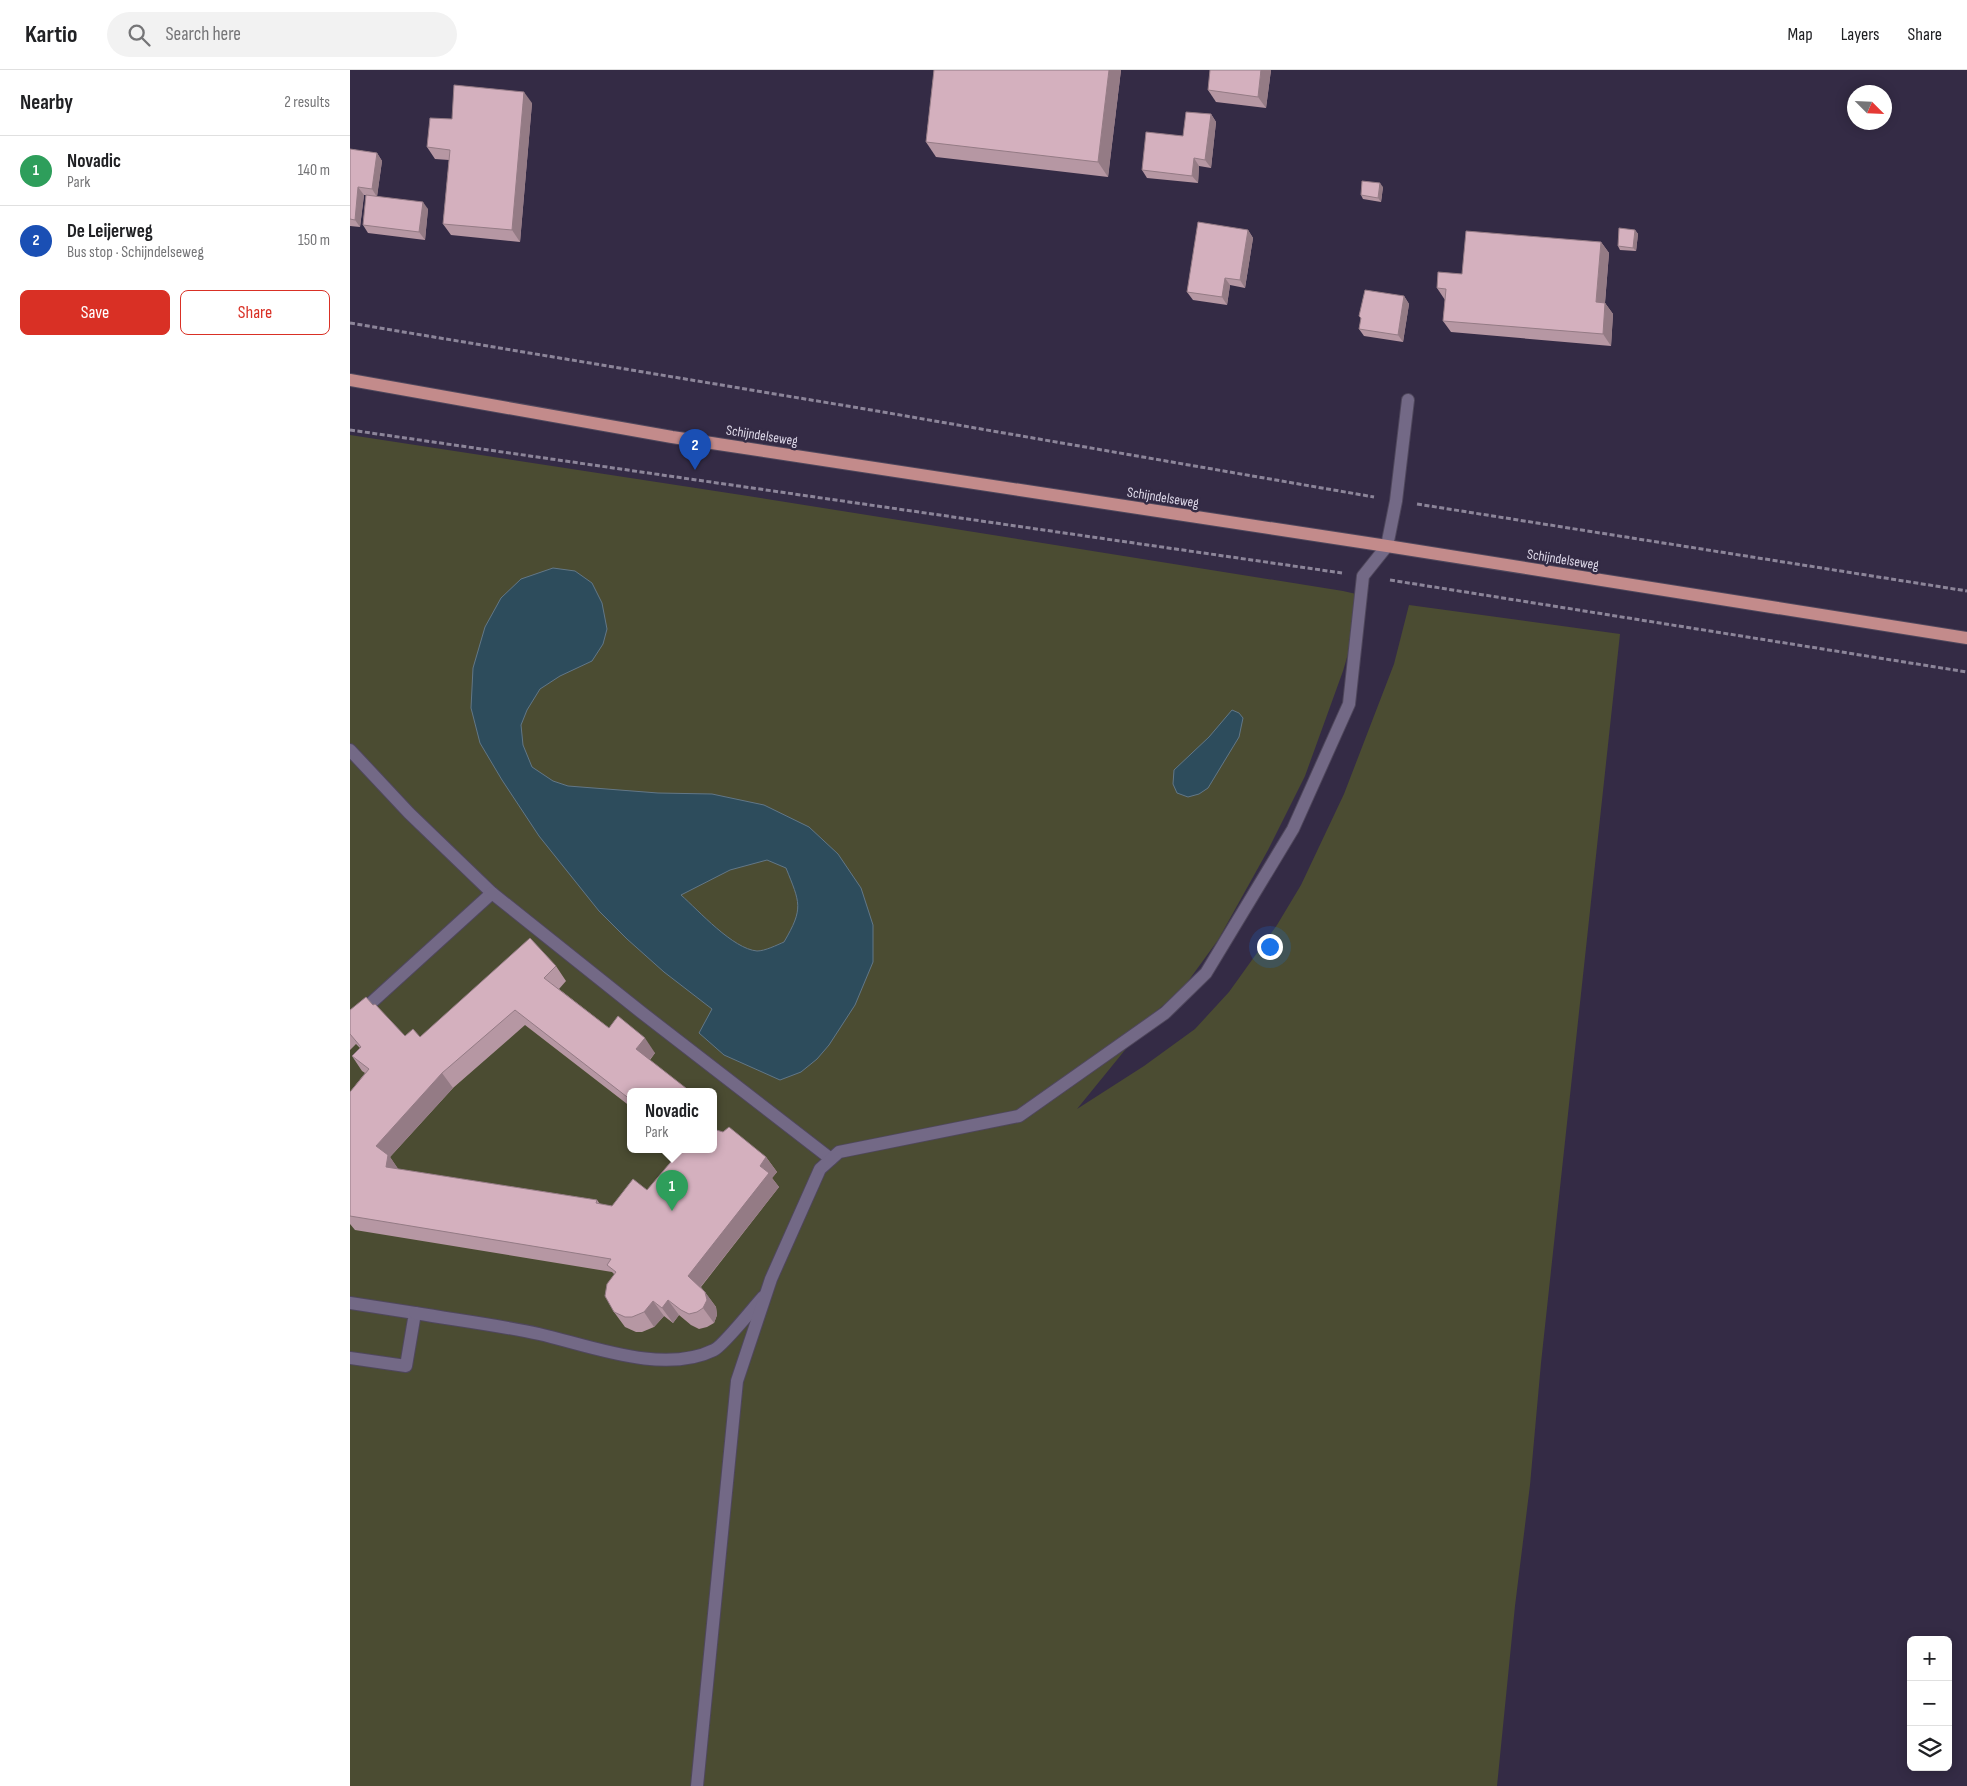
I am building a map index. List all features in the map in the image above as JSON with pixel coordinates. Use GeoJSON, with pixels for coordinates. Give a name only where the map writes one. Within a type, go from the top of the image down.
{"type":"FeatureCollection","features":[{"type":"Feature","properties":{"kind":"main road","name":"Schijndelseweg"},"geometry":{"type":"LineString","coordinates":[[351,381],[672,437],[1387,546],[1967,638]]}},
{"type":"Feature","properties":{"kind":"street"},"geometry":{"type":"LineString","coordinates":[[697,1786],[737,1381],[771,1279],[820,1169],[839,1152],[1019,1116],[1165,1013],[1206,973],[1293,829],[1349,704],[1363,576],[1387,546],[1396,501],[1408,400]]}},
{"type":"Feature","properties":{"kind":"street"},"geometry":{"type":"LineString","coordinates":[[350,750],[409,813],[492,893],[641,1012],[831,1159]]}},
{"type":"Feature","properties":{"kind":"street"},"geometry":{"type":"LineString","coordinates":[[350,1022],[492,893]]}},
{"type":"Feature","properties":{"kind":"street"},"geometry":{"type":"LineString","coordinates":[[350,1302],[539,1334],[600,1350],[652,1359],[688,1359],[716,1350],[766,1294]]}},
{"type":"Feature","properties":{"kind":"street"},"geometry":{"type":"LineString","coordinates":[[350,1358],[406,1366],[415,1313]]}},
{"type":"Feature","properties":{"kind":"path"},"geometry":{"type":"LineString","coordinates":[[350,323],[877,411],[1396,501],[1967,591]]}},
{"type":"Feature","properties":{"kind":"path"},"geometry":{"type":"LineString","coordinates":[[350,430],[1363,576],[1967,672]]}},
{"type":"Feature","properties":{"kind":"green space"},"geometry":{"type":"Polygon","coordinates":[[[350,435],[748,496],[1365,596],[1343,671],[1305,776],[1268,850],[1218,940],[1181,991],[1134,1029],[1125,1050],[1077,1109],[1144,1066],[1195,1029],[1229,992],[1277,925],[1301,885],[1344,794],[1394,664],[1409,605],[1620,634],[1497,1786],[350,1786],[350,435]]]}},
{"type":"Feature","properties":{"kind":"water"},"geometry":{"type":"Polygon","coordinates":[[[553,568],[575,571],[592,583],[602,603],[607,629],[603,644],[592,661],[560,676],[540,689],[527,710],[521,725],[523,745],[532,767],[553,781],[568,786],[658,793],[712,794],[764,805],[809,827],[838,854],[861,888],[873,925],[873,962],[855,1005],[829,1045],[817,1059],[801,1072],[780,1080],[724,1055],[699,1033],[712,1009],[664,972],[599,911],[539,836],[480,743],[471,708],[473,668],[485,627],[501,598],[521,579],[553,568]],[[767,860],[730,870],[681,895],[727,937],[748,949],[764,950],[784,942],[795,921],[798,905],[797,898],[786,868],[767,860]]]}},
{"type":"Feature","properties":{"kind":"water"},"geometry":{"type":"Polygon","coordinates":[[[1232,710],[1239,713],[1243,718],[1239,737],[1208,788],[1199,794],[1188,797],[1177,793],[1173,784],[1174,770],[1209,737],[1232,710]]]}},
{"type":"Feature","properties":{"kind":"building"},"geometry":{"type":"Polygon","coordinates":[[[934,70],[1109,70],[1098,162],[926,142],[934,70]]]}},
{"type":"Feature","properties":{"kind":"building"},"geometry":{"type":"Polygon","coordinates":[[[1210,70],[1261,70],[1258,97],[1208,90],[1210,70]]]}},
{"type":"Feature","properties":{"kind":"building"},"geometry":{"type":"Polygon","coordinates":[[[454,85],[524,92],[512,230],[443,224],[450,150],[427,147],[430,118],[452,119],[454,85]]]}},
{"type":"Feature","properties":{"kind":"building"},"geometry":{"type":"Polygon","coordinates":[[[1186,112],[1211,114],[1205,160],[1194,158],[1192,176],[1142,170],[1146,132],[1183,136],[1186,112]]]}},
{"type":"Feature","properties":{"kind":"building"},"geometry":{"type":"Polygon","coordinates":[[[350,149],[377,153],[372,189],[358,187],[355,220],[350,219],[350,149]]]}},
{"type":"Feature","properties":{"kind":"building"},"geometry":{"type":"Polygon","coordinates":[[[1362,181],[1380,183],[1378,198],[1361,195],[1362,181]]]}},
{"type":"Feature","properties":{"kind":"building"},"geometry":{"type":"Polygon","coordinates":[[[366,195],[423,202],[419,232],[363,225],[366,195]]]}},
{"type":"Feature","properties":{"kind":"building"},"geometry":{"type":"Polygon","coordinates":[[[1198,222],[1248,230],[1240,280],[1225,278],[1222,297],[1187,292],[1198,222]]]}},
{"type":"Feature","properties":{"kind":"building"},"geometry":{"type":"Polygon","coordinates":[[[1619,228],[1635,230],[1633,248],[1618,246],[1619,228]]]}},
{"type":"Feature","properties":{"kind":"building"},"geometry":{"type":"Polygon","coordinates":[[[1466,231],[1601,242],[1596,302],[1605,303],[1603,334],[1443,321],[1446,289],[1437,288],[1438,272],[1462,274],[1466,231]]]}},
{"type":"Feature","properties":{"kind":"building"},"geometry":{"type":"Polygon","coordinates":[[[1365,290],[1404,296],[1398,335],[1359,329],[1361,318],[1359,316],[1365,290]]]}},
{"type":"Feature","properties":{"kind":"building"},"geometry":{"type":"Polygon","coordinates":[[[530,938],[556,966],[544,978],[609,1028],[618,1016],[645,1038],[636,1049],[686,1088],[627,1088],[627,1097],[515,1010],[442,1073],[376,1146],[388,1155],[386,1167],[597,1200],[596,1203],[612,1206],[633,1179],[647,1190],[678,1153],[717,1153],[717,1130],[723,1132],[729,1127],[766,1157],[760,1166],[769,1173],[688,1276],[705,1292],[707,1300],[703,1308],[689,1314],[668,1300],[662,1308],[653,1301],[644,1312],[632,1317],[625,1317],[614,1312],[605,1296],[607,1284],[616,1272],[607,1265],[611,1259],[350,1216],[350,1092],[369,1069],[352,1056],[361,1047],[350,1034],[350,1010],[366,997],[405,1036],[413,1029],[420,1037],[530,938]]]}},
{"type":"Feature","properties":{"kind":"place","name":"De Leijerweg"},"geometry":{"type":"Point","coordinates":[695,470]}},
{"type":"Feature","properties":{"kind":"place","name":"Novadic"},"geometry":{"type":"Point","coordinates":[672,1211]}}]}
